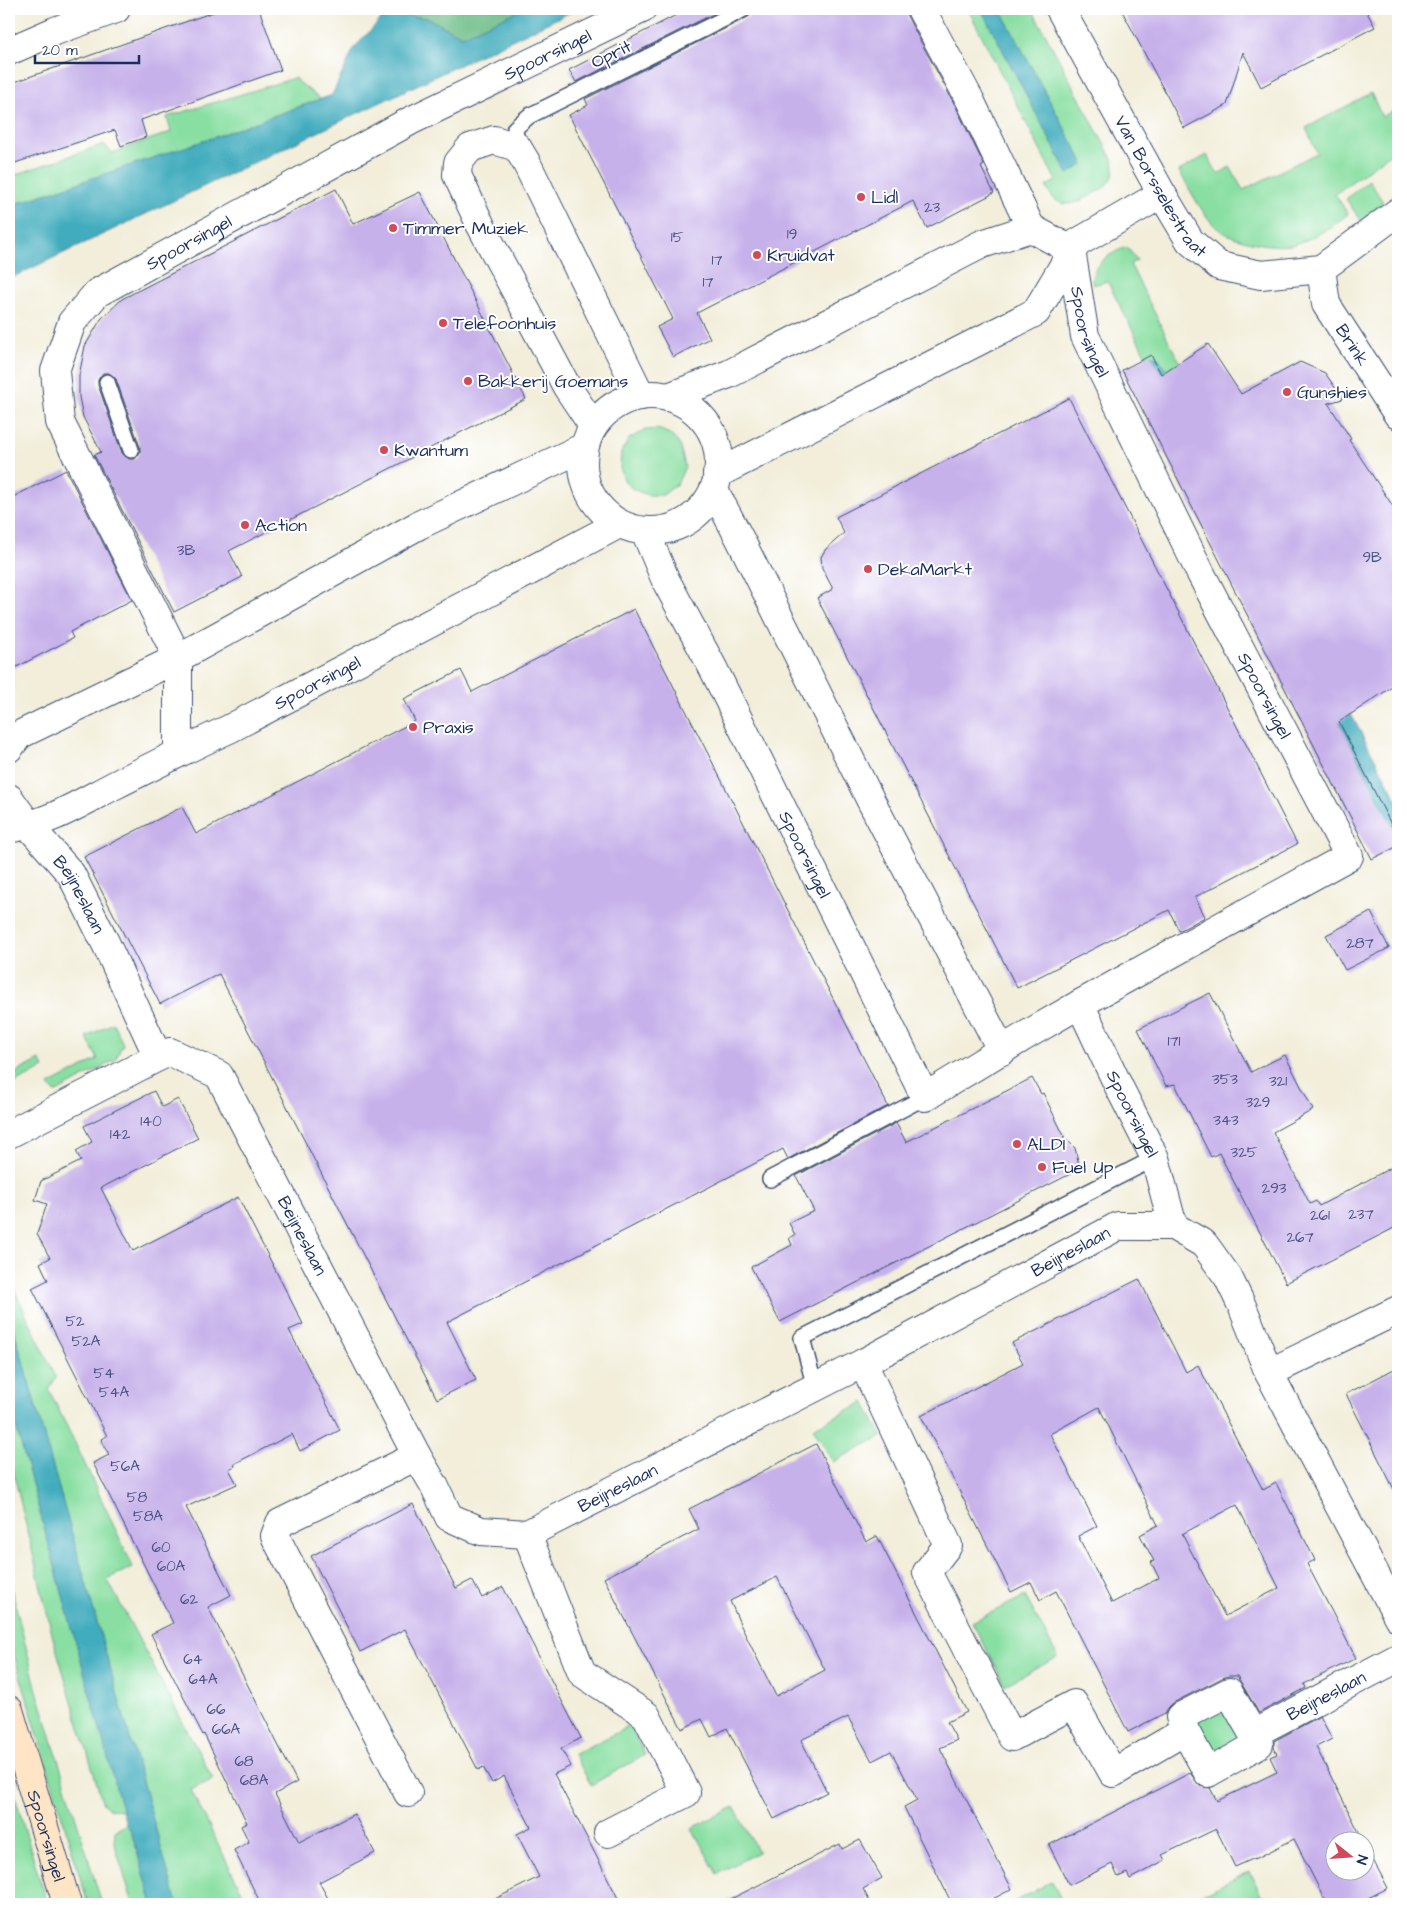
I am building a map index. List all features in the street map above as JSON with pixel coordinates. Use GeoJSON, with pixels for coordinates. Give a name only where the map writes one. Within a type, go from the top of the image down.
{"type":"FeatureCollection","features":[{"type":"Feature","properties":{"kind":"main road","name":"Spoorsingel"},"geometry":{"type":"LineString","coordinates":[[9,1710],[67,1904]]}},
{"type":"Feature","properties":{"kind":"street"},"geometry":{"type":"LineString","coordinates":[[9,50],[116,9]]}},
{"type":"Feature","properties":{"kind":"street","name":"Spoorsingel"},"geometry":{"type":"LineString","coordinates":[[178,658],[60,422],[54,371],[72,322],[97,292],[410,121],[642,9]]}},
{"type":"Feature","properties":{"kind":"street"},"geometry":{"type":"LineString","coordinates":[[921,9],[970,100],[1031,228],[1070,250]]}},
{"type":"Feature","properties":{"kind":"street","name":"Van Borsselestraat"},"geometry":{"type":"LineString","coordinates":[[1060,9],[1190,241],[1219,266],[1261,275],[1321,270]]}},
{"type":"Feature","properties":{"kind":"street"},"geometry":{"type":"LineString","coordinates":[[588,436],[567,387],[481,226],[457,175],[458,163],[470,148],[494,140],[517,147],[641,396]]}},
{"type":"Feature","properties":{"kind":"street","name":"Spoorsingel"},"geometry":{"type":"LineString","coordinates":[[588,436],[583,469],[588,491],[600,510],[619,524],[645,531],[662,531],[684,523],[701,509],[715,482],[1036,312],[1070,250],[1082,238],[1162,194]]}},
{"type":"Feature","properties":{"kind":"street"},"geometry":{"type":"LineString","coordinates":[[1321,270],[1398,212]]}},
{"type":"Feature","properties":{"kind":"street"},"geometry":{"type":"LineString","coordinates":[[668,397],[729,374],[982,244],[1031,228]]}},
{"type":"Feature","properties":{"kind":"street","name":"Spoorsingel"},"geometry":{"type":"LineString","coordinates":[[645,531],[666,581],[713,668],[925,1097],[1080,1004],[1349,856],[1200,572],[1085,336],[1070,250]]}},
{"type":"Feature","properties":{"kind":"street","name":"Brink"},"geometry":{"type":"LineString","coordinates":[[1321,270],[1326,304],[1398,415]]}},
{"type":"Feature","properties":{"kind":"street"},"geometry":{"type":"LineString","coordinates":[[9,748],[19,735],[178,658],[419,525],[588,436],[608,409],[650,394],[673,398],[692,409],[708,425],[717,446],[719,468],[715,482],[740,539],[875,808],[1002,1051]]}},
{"type":"Feature","properties":{"kind":"street","name":"Spoorsingel"},"geometry":{"type":"LineString","coordinates":[[19,827],[56,816],[178,752],[229,729],[619,524]]}},
{"type":"Feature","properties":{"kind":"street"},"geometry":{"type":"LineString","coordinates":[[178,658],[178,752]]}},
{"type":"Feature","properties":{"kind":"street","name":"Beijneslaan"},"geometry":{"type":"LineString","coordinates":[[9,798],[19,827],[71,874],[106,944],[158,1057]]}},
{"type":"Feature","properties":{"kind":"street","name":"Spoorsingel"},"geometry":{"type":"LineString","coordinates":[[1080,1004],[1119,1088],[1155,1158],[1173,1226]]}},
{"type":"Feature","properties":{"kind":"street","name":"Beijneslaan"},"geometry":{"type":"LineString","coordinates":[[9,1134],[170,1052],[219,1075],[449,1517],[481,1531],[527,1534],[863,1364],[1118,1226],[1173,1226]]}},
{"type":"Feature","properties":{"kind":"street"},"geometry":{"type":"LineString","coordinates":[[1173,1226],[1204,1244],[1228,1277],[1269,1373],[1398,1617]]}},
{"type":"Feature","properties":{"kind":"street"},"geometry":{"type":"LineString","coordinates":[[1269,1373],[1398,1310]]}},
{"type":"Feature","properties":{"kind":"street"},"geometry":{"type":"LineString","coordinates":[[863,1364],[948,1545],[927,1572],[1012,1737],[1074,1704],[1113,1773],[1185,1731]]}},
{"type":"Feature","properties":{"kind":"street"},"geometry":{"type":"LineString","coordinates":[[408,1793],[275,1536],[280,1523],[417,1456]]}},
{"type":"Feature","properties":{"kind":"street"},"geometry":{"type":"LineString","coordinates":[[527,1534],[582,1673],[646,1716],[686,1793],[608,1833]]}},
{"type":"Feature","properties":{"kind":"street","name":"Beijneslaan"},"geometry":{"type":"LineString","coordinates":[[1253,1734],[1398,1658]]}},
{"type":"Feature","properties":{"kind":"street"},"geometry":{"type":"LineString","coordinates":[[1229,1692],[1253,1734],[1259,1744],[1208,1773],[1185,1731],[1180,1717],[1229,1692]]}},
{"type":"Feature","properties":{"kind":"lane","name":"Oprit"},"geometry":{"type":"LineString","coordinates":[[517,147],[515,128],[529,116],[744,9]]}},
{"type":"Feature","properties":{"kind":"lane"},"geometry":{"type":"LineString","coordinates":[[107,382],[131,450]]}},
{"type":"Feature","properties":{"kind":"lane"},"geometry":{"type":"LineString","coordinates":[[770,1179],[925,1097]]}},
{"type":"Feature","properties":{"kind":"lane"},"geometry":{"type":"LineString","coordinates":[[815,1388],[802,1338],[1155,1158]]}},
{"type":"Feature","properties":{"kind":"green space"},"geometry":{"type":"Polygon","coordinates":[[[387,9],[523,9],[462,36],[427,18],[386,14],[387,9]]]}},
{"type":"Feature","properties":{"kind":"green space"},"geometry":{"type":"Polygon","coordinates":[[[968,9],[981,9],[1068,174],[1084,164],[1000,9],[1032,9],[1113,161],[1114,174],[1105,187],[1086,198],[1066,204],[1060,203],[1050,194],[1046,186],[1056,181],[968,9]]]}},
{"type":"Feature","properties":{"kind":"green space"},"geometry":{"type":"Polygon","coordinates":[[[294,78],[320,99],[209,139],[9,206],[9,177],[104,144],[112,153],[171,132],[167,117],[294,78]]]}},
{"type":"Feature","properties":{"kind":"green space"},"geometry":{"type":"Polygon","coordinates":[[[1371,93],[1382,117],[1398,108],[1398,148],[1335,194],[1348,214],[1313,237],[1298,243],[1282,246],[1249,242],[1227,234],[1218,229],[1207,217],[1179,171],[1207,155],[1218,174],[1230,167],[1243,190],[1317,153],[1306,128],[1371,93]]]}},
{"type":"Feature","properties":{"kind":"green space"},"geometry":{"type":"Polygon","coordinates":[[[1369,180],[1383,202],[1361,221],[1346,199],[1369,180]]]}},
{"type":"Feature","properties":{"kind":"green space"},"geometry":{"type":"Polygon","coordinates":[[[1127,247],[1137,260],[1130,264],[1190,383],[1174,385],[1147,358],[1107,281],[1093,285],[1092,278],[1097,266],[1115,252],[1127,247]]]}},
{"type":"Feature","properties":{"kind":"green space"},"geometry":{"type":"Polygon","coordinates":[[[658,429],[670,434],[680,445],[685,467],[677,484],[663,495],[647,495],[633,489],[625,482],[620,468],[621,453],[629,439],[645,430],[658,429]]]}},
{"type":"Feature","properties":{"kind":"green space"},"geometry":{"type":"Polygon","coordinates":[[[113,1023],[123,1044],[115,1060],[55,1093],[49,1085],[98,1059],[86,1037],[113,1023]]]}},
{"type":"Feature","properties":{"kind":"green space"},"geometry":{"type":"Polygon","coordinates":[[[40,1060],[44,1068],[9,1086],[9,1076],[40,1060]]]}},
{"type":"Feature","properties":{"kind":"green space"},"geometry":{"type":"Polygon","coordinates":[[[9,1279],[56,1377],[49,1390],[133,1567],[107,1579],[213,1779],[191,1790],[248,1904],[177,1904],[9,1312],[9,1279]]]}},
{"type":"Feature","properties":{"kind":"green space"},"geometry":{"type":"Polygon","coordinates":[[[9,1401],[123,1810],[110,1809],[103,1804],[53,1638],[9,1454],[9,1401]]]}},
{"type":"Feature","properties":{"kind":"green space"},"geometry":{"type":"Polygon","coordinates":[[[864,1402],[882,1436],[833,1462],[813,1428],[864,1402]]]}},
{"type":"Feature","properties":{"kind":"green space"},"geometry":{"type":"Polygon","coordinates":[[[9,1579],[36,1687],[102,1904],[88,1904],[9,1638],[9,1579]]]}},
{"type":"Feature","properties":{"kind":"green space"},"geometry":{"type":"Polygon","coordinates":[[[1025,1596],[1058,1657],[1005,1685],[972,1622],[1025,1596]]]}},
{"type":"Feature","properties":{"kind":"green space"},"geometry":{"type":"Polygon","coordinates":[[[1228,1700],[1251,1742],[1209,1765],[1187,1720],[1228,1700]]]}},
{"type":"Feature","properties":{"kind":"green space"},"geometry":{"type":"Polygon","coordinates":[[[630,1726],[645,1755],[591,1785],[574,1754],[630,1726]]]}},
{"type":"Feature","properties":{"kind":"green space"},"geometry":{"type":"Polygon","coordinates":[[[9,1776],[47,1904],[9,1904],[9,1776]]]}},
{"type":"Feature","properties":{"kind":"green space"},"geometry":{"type":"Polygon","coordinates":[[[734,1807],[758,1852],[717,1874],[692,1828],[734,1807]]]}},
{"type":"Feature","properties":{"kind":"green space"},"geometry":{"type":"Polygon","coordinates":[[[126,1824],[131,1831],[153,1904],[133,1904],[114,1842],[115,1831],[126,1824]]]}},
{"type":"Feature","properties":{"kind":"green space"},"geometry":{"type":"Polygon","coordinates":[[[1249,1872],[1267,1904],[1181,1904],[1249,1872]]]}},
{"type":"Feature","properties":{"kind":"green space"},"geometry":{"type":"Polygon","coordinates":[[[1052,1881],[1063,1904],[1011,1904],[1052,1881]]]}},
{"type":"Feature","properties":{"kind":"green space"},"geometry":{"type":"Polygon","coordinates":[[[1398,1894],[1398,1904],[1380,1904],[1398,1894]]]}},
{"type":"Feature","properties":{"kind":"water"},"geometry":{"type":"Polygon","coordinates":[[[523,9],[577,9],[9,279],[9,206],[209,139],[332,95],[354,48],[386,14],[427,18],[462,36],[523,9]]]}},
{"type":"Feature","properties":{"kind":"water"},"geometry":{"type":"Polygon","coordinates":[[[981,9],[1000,9],[1084,164],[1068,174],[981,9]]]}},
{"type":"Feature","properties":{"kind":"water"},"geometry":{"type":"Polygon","coordinates":[[[1151,355],[1159,358],[1223,468],[1333,681],[1398,801],[1398,838],[1151,355]]]}},
{"type":"Feature","properties":{"kind":"water"},"geometry":{"type":"Polygon","coordinates":[[[9,1312],[177,1904],[153,1904],[131,1831],[126,1824],[9,1401],[9,1312]]]}},
{"type":"Feature","properties":{"kind":"building"},"geometry":{"type":"Polygon","coordinates":[[[222,9],[259,9],[281,70],[141,120],[146,137],[121,146],[115,130],[9,165],[9,84],[222,9]]]}},
{"type":"Feature","properties":{"kind":"building"},"geometry":{"type":"Polygon","coordinates":[[[688,9],[723,9],[576,82],[569,70],[688,9]]]}},
{"type":"Feature","properties":{"kind":"building"},"geometry":{"type":"Polygon","coordinates":[[[753,9],[905,9],[956,107],[984,165],[981,167],[994,193],[927,228],[913,201],[697,313],[710,338],[673,357],[657,327],[673,319],[569,115],[588,105],[585,99],[748,17],[752,14],[753,9]]]}},
{"type":"Feature","properties":{"kind":"building"},"geometry":{"type":"Polygon","coordinates":[[[1121,9],[1365,9],[1375,27],[1261,87],[1243,52],[1227,105],[1184,128],[1121,9]]]}},
{"type":"Feature","properties":{"kind":"building"},"geometry":{"type":"Polygon","coordinates":[[[336,189],[353,224],[420,192],[526,399],[229,551],[242,577],[174,612],[94,455],[101,452],[83,417],[79,397],[79,376],[85,346],[101,319],[122,299],[336,189]],[[103,373],[98,380],[98,385],[122,453],[129,459],[135,459],[140,452],[140,447],[116,379],[109,373],[103,373]]]}},
{"type":"Feature","properties":{"kind":"building"},"geometry":{"type":"Polygon","coordinates":[[[1208,344],[1241,394],[1300,362],[1325,373],[1343,399],[1328,403],[1351,439],[1349,440],[1398,514],[1398,683],[1339,722],[1398,838],[1398,846],[1372,859],[1122,370],[1151,355],[1161,374],[1208,344]]]}},
{"type":"Feature","properties":{"kind":"building"},"geometry":{"type":"Polygon","coordinates":[[[1069,398],[1297,844],[1195,897],[1205,917],[1179,931],[1169,910],[1017,988],[817,598],[833,589],[822,568],[821,557],[825,550],[844,533],[836,517],[1069,398]]]}},
{"type":"Feature","properties":{"kind":"building"},"geometry":{"type":"Polygon","coordinates":[[[66,470],[132,600],[70,632],[73,638],[9,671],[9,499],[66,470]]]}},
{"type":"Feature","properties":{"kind":"building"},"geometry":{"type":"Polygon","coordinates":[[[634,609],[888,1106],[788,1159],[783,1149],[447,1322],[476,1380],[437,1399],[219,974],[160,1004],[84,857],[182,807],[196,834],[415,721],[404,699],[461,670],[472,692],[634,609]]]}},
{"type":"Feature","properties":{"kind":"building"},"geometry":{"type":"Polygon","coordinates":[[[1371,912],[1389,948],[1345,970],[1326,935],[1371,912]]]}},
{"type":"Feature","properties":{"kind":"building"},"geometry":{"type":"Polygon","coordinates":[[[1210,993],[1251,1072],[1285,1055],[1313,1110],[1273,1132],[1310,1204],[1316,1201],[1319,1206],[1398,1164],[1398,1226],[1286,1283],[1219,1153],[1211,1157],[1175,1084],[1166,1086],[1138,1029],[1210,993]]]}},
{"type":"Feature","properties":{"kind":"building"},"geometry":{"type":"Polygon","coordinates":[[[1032,1078],[1041,1094],[1043,1093],[1065,1138],[1075,1148],[1080,1169],[780,1322],[751,1267],[792,1245],[789,1238],[795,1235],[789,1223],[814,1211],[796,1176],[896,1123],[906,1142],[1032,1078]]]}},
{"type":"Feature","properties":{"kind":"building"},"geometry":{"type":"Polygon","coordinates":[[[154,1091],[162,1107],[178,1099],[198,1138],[101,1188],[133,1251],[238,1197],[303,1324],[289,1330],[340,1430],[300,1451],[292,1434],[234,1464],[235,1466],[229,1469],[237,1484],[186,1507],[231,1595],[208,1607],[297,1782],[275,1794],[299,1842],[354,1814],[375,1853],[319,1882],[331,1904],[261,1904],[234,1850],[249,1842],[241,1826],[247,1823],[204,1734],[151,1634],[173,1623],[93,1463],[109,1455],[101,1439],[107,1436],[32,1288],[48,1280],[40,1263],[50,1258],[37,1234],[47,1204],[35,1200],[41,1181],[81,1161],[76,1151],[92,1142],[84,1126],[154,1091]]]}},
{"type":"Feature","properties":{"kind":"building"},"geometry":{"type":"Polygon","coordinates":[[[1139,1279],[1186,1372],[1198,1365],[1263,1490],[1276,1483],[1315,1560],[1307,1564],[1356,1658],[1304,1684],[1306,1688],[1259,1713],[1237,1676],[1229,1676],[1173,1703],[1165,1713],[1128,1732],[1056,1591],[1040,1600],[1031,1582],[1011,1592],[921,1416],[1023,1363],[1012,1343],[1139,1279]],[[1099,1407],[1050,1434],[1097,1526],[1078,1536],[1112,1603],[1159,1578],[1151,1562],[1154,1561],[1140,1535],[1158,1525],[1099,1407]],[[1237,1505],[1182,1534],[1225,1616],[1279,1588],[1237,1505]]]}},
{"type":"Feature","properties":{"kind":"building"},"geometry":{"type":"Polygon","coordinates":[[[1398,1367],[1398,1497],[1346,1394],[1398,1367]]]}},
{"type":"Feature","properties":{"kind":"building"},"geometry":{"type":"Polygon","coordinates":[[[816,1444],[866,1542],[877,1536],[967,1712],[947,1722],[957,1740],[940,1748],[1012,1889],[983,1904],[952,1904],[904,1807],[917,1800],[891,1751],[872,1761],[848,1717],[801,1740],[827,1792],[774,1819],[727,1728],[711,1737],[702,1719],[682,1729],[604,1578],[699,1529],[689,1509],[816,1444]],[[777,1577],[730,1601],[776,1696],[825,1670],[777,1577]]]}},
{"type":"Feature","properties":{"kind":"building"},"geometry":{"type":"Polygon","coordinates":[[[413,1504],[456,1588],[472,1580],[482,1598],[503,1587],[581,1738],[561,1749],[571,1766],[554,1774],[621,1904],[485,1904],[539,1877],[517,1834],[531,1827],[504,1776],[492,1783],[483,1767],[478,1770],[405,1629],[360,1652],[311,1556],[413,1504]]]}},
{"type":"Feature","properties":{"kind":"building"},"geometry":{"type":"Polygon","coordinates":[[[1320,1716],[1332,1739],[1316,1747],[1358,1830],[1324,1830],[1324,1880],[1374,1880],[1374,1862],[1388,1888],[1356,1904],[1327,1904],[1294,1839],[1235,1867],[1216,1829],[1162,1855],[1165,1860],[1130,1879],[1127,1873],[1118,1877],[1112,1864],[1069,1885],[1049,1845],[1190,1773],[1200,1786],[1210,1788],[1217,1801],[1277,1772],[1270,1757],[1277,1754],[1274,1748],[1274,1741],[1320,1716]]]}},
{"type":"Feature","properties":{"kind":"building"},"geometry":{"type":"Polygon","coordinates":[[[860,1840],[882,1878],[863,1889],[871,1904],[721,1904],[840,1844],[842,1849],[860,1840]]]}},
{"type":"Feature","properties":{"kind":"place","name":"Lidl"},"geometry":{"type":"Point","coordinates":[861,197]}},
{"type":"Feature","properties":{"kind":"place","name":"Timmer Muziek"},"geometry":{"type":"Point","coordinates":[393,228]}},
{"type":"Feature","properties":{"kind":"place","name":"Kruidvat"},"geometry":{"type":"Point","coordinates":[757,255]}},
{"type":"Feature","properties":{"kind":"place","name":"Telefoonhuis"},"geometry":{"type":"Point","coordinates":[443,323]}},
{"type":"Feature","properties":{"kind":"place","name":"Bakkerij Goemans"},"geometry":{"type":"Point","coordinates":[468,381]}},
{"type":"Feature","properties":{"kind":"place","name":"Gunshies"},"geometry":{"type":"Point","coordinates":[1287,392]}},
{"type":"Feature","properties":{"kind":"place","name":"Kwantum"},"geometry":{"type":"Point","coordinates":[384,450]}},
{"type":"Feature","properties":{"kind":"place","name":"Action"},"geometry":{"type":"Point","coordinates":[245,525]}},
{"type":"Feature","properties":{"kind":"place","name":"DekaMarkt"},"geometry":{"type":"Point","coordinates":[868,569]}},
{"type":"Feature","properties":{"kind":"place","name":"Praxis"},"geometry":{"type":"Point","coordinates":[413,727]}},
{"type":"Feature","properties":{"kind":"place","name":"ALDI"},"geometry":{"type":"Point","coordinates":[1017,1144]}},
{"type":"Feature","properties":{"kind":"place","name":"Fuel Up"},"geometry":{"type":"Point","coordinates":[1042,1167]}}]}
